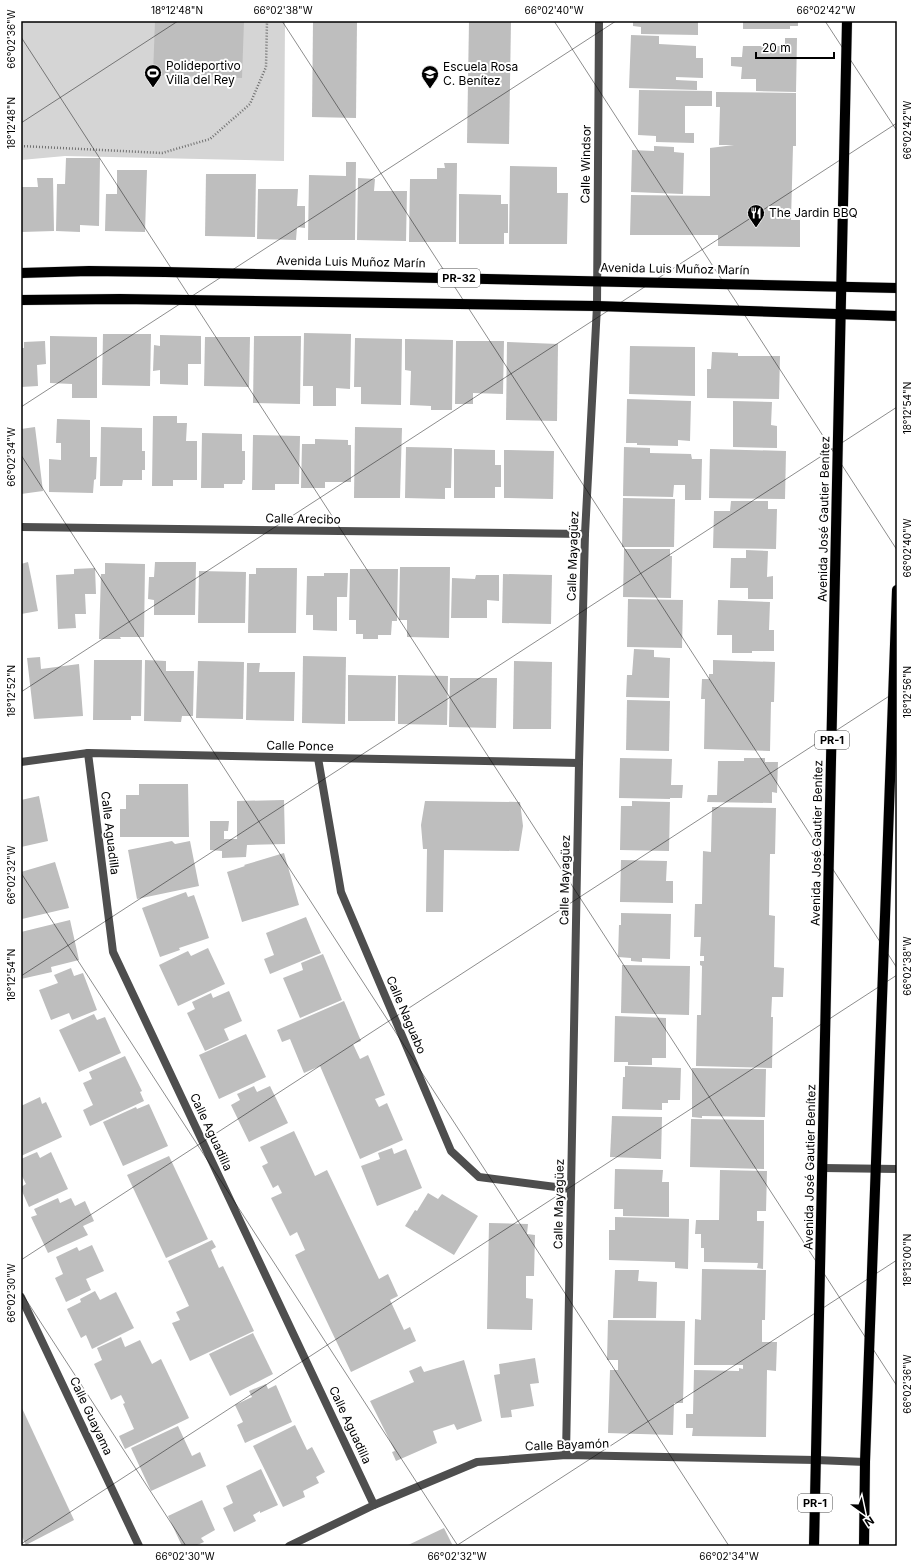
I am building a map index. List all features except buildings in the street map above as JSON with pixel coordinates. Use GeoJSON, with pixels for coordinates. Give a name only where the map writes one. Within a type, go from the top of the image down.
{"type":"FeatureCollection","features":[{"type":"Feature","properties":{"kind":"main road","name":"Avenida José Gautier Benítez"},"geometry":{"type":"LineString","coordinates":[[814,1546],[847,21]]}},
{"type":"Feature","properties":{"kind":"main road","name":"Avenida Luis Muñoz Marín"},"geometry":{"type":"LineString","coordinates":[[21,272],[173,272],[597,280],[897,288]]}},
{"type":"Feature","properties":{"kind":"main road","name":"PR-32"},"geometry":{"type":"LineString","coordinates":[[21,300],[120,299],[597,306],[897,316]]}},
{"type":"Feature","properties":{"kind":"main road"},"geometry":{"type":"LineString","coordinates":[[864,1546],[864,1462],[897,590]]}},
{"type":"Feature","properties":{"kind":"street","name":"Calle Windsor"},"geometry":{"type":"LineString","coordinates":[[597,306],[599,21]]}},
{"type":"Feature","properties":{"kind":"street","name":"Calle Mayagüez"},"geometry":{"type":"LineString","coordinates":[[566,1455],[579,763],[585,534],[597,306]]}},
{"type":"Feature","properties":{"kind":"street","name":"Calle Arecibo"},"geometry":{"type":"LineString","coordinates":[[21,527],[585,534]]}},
{"type":"Feature","properties":{"kind":"street","name":"Calle Ponce"},"geometry":{"type":"LineString","coordinates":[[21,762],[88,753],[579,763]]}},
{"type":"Feature","properties":{"kind":"street","name":"Calle Aguadilla"},"geometry":{"type":"LineString","coordinates":[[88,753],[113,952],[374,1505]]}},
{"type":"Feature","properties":{"kind":"street","name":"Calle Naguabo"},"geometry":{"type":"LineString","coordinates":[[318,758],[341,892],[451,1151],[478,1177],[571,1189]]}},
{"type":"Feature","properties":{"kind":"street"},"geometry":{"type":"LineString","coordinates":[[823,1168],[897,1169]]}},
{"type":"Feature","properties":{"kind":"street","name":"Calle Guayama"},"geometry":{"type":"LineString","coordinates":[[21,1297],[139,1546]]}},
{"type":"Feature","properties":{"kind":"street","name":"Calle Bayamón"},"geometry":{"type":"LineString","coordinates":[[289,1546],[374,1505],[477,1462],[566,1455],[864,1462]]}},
{"type":"Feature","properties":{"kind":"path"},"geometry":{"type":"LineString","coordinates":[[21,146],[162,152],[210,139],[250,104],[266,68],[268,21]]}},
{"type":"Feature","properties":{"kind":"shaded area","name":"Polideportivo Villa del Rey"},"geometry":{"type":"Polygon","coordinates":[[[21,21],[285,21],[284,161],[65,156],[21,160],[21,21]]]}},
{"type":"Feature","properties":{"kind":"place","name":"Polideportivo Villa del Rey"},"geometry":{"type":"Point","coordinates":[153,88]}},
{"type":"Feature","properties":{"kind":"place","name":"Escuela Rosa C. Benítez"},"geometry":{"type":"Point","coordinates":[430,89]}},
{"type":"Feature","properties":{"kind":"place","name":"The Jardin BBQ"},"geometry":{"type":"Point","coordinates":[756,228]}}]}
